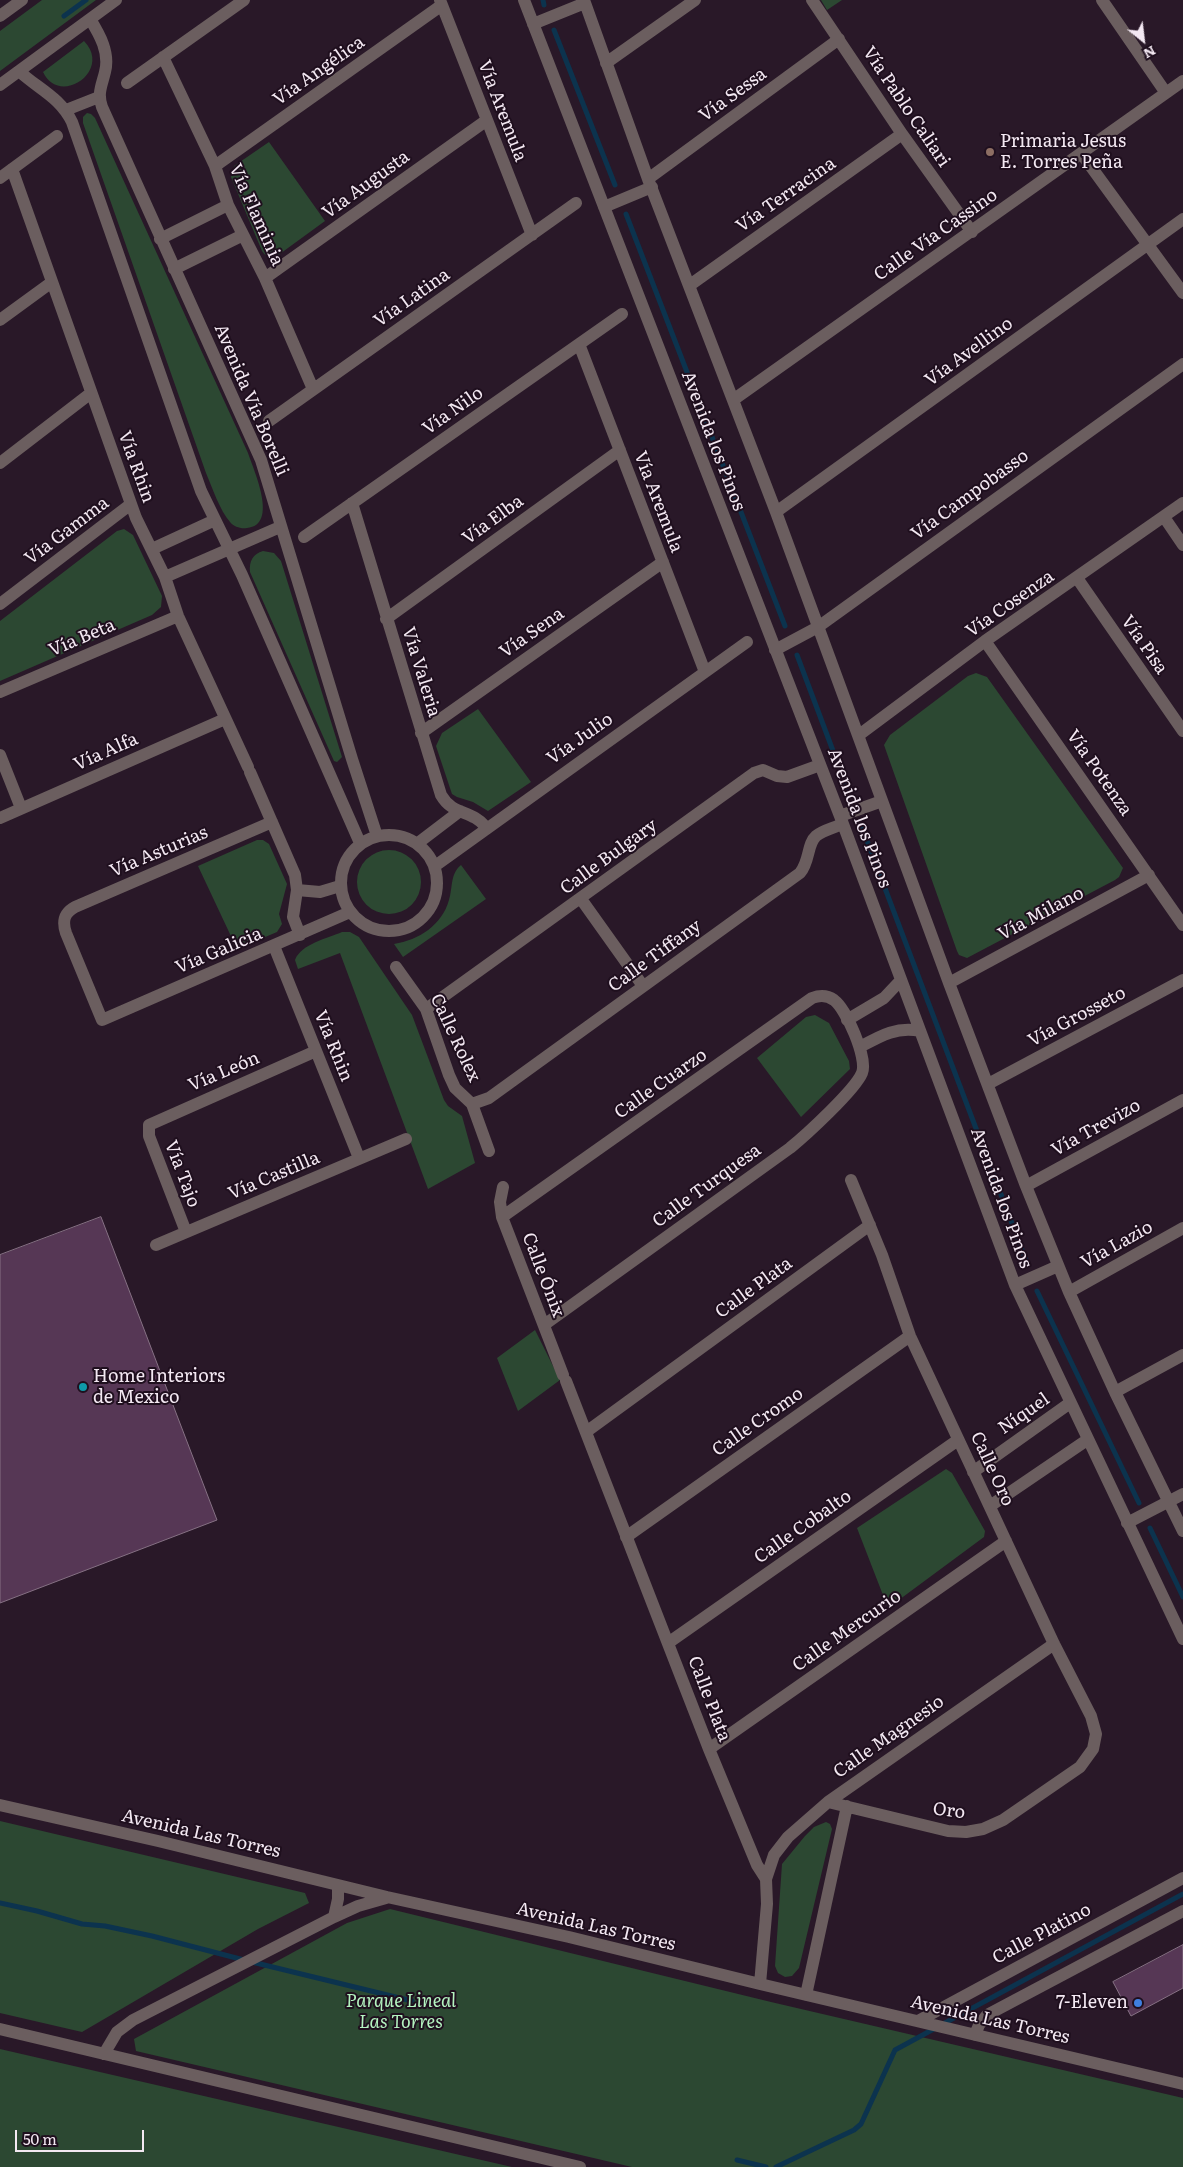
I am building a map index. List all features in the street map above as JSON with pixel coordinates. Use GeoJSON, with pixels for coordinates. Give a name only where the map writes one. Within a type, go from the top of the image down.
{"type":"FeatureCollection","features":[{"type":"Feature","properties":{"kind":"street"},"geometry":{"type":"LineString","coordinates":[[0,16],[22,0]]}},
{"type":"Feature","properties":{"kind":"street"},"geometry":{"type":"LineString","coordinates":[[0,85],[116,0]]}},
{"type":"Feature","properties":{"kind":"street"},"geometry":{"type":"LineString","coordinates":[[127,83],[244,0]]}},
{"type":"Feature","properties":{"kind":"street","name":"Avenida los Pinos"},"geometry":{"type":"LineString","coordinates":[[524,0],[820,765],[1015,1285],[1183,1639]]}},
{"type":"Feature","properties":{"kind":"street"},"geometry":{"type":"LineString","coordinates":[[606,63],[695,0]]}},
{"type":"Feature","properties":{"kind":"street","name":"Vía Pablo Caliari"},"geometry":{"type":"LineString","coordinates":[[812,0],[902,134],[972,232]]}},
{"type":"Feature","properties":{"kind":"street"},"geometry":{"type":"LineString","coordinates":[[1102,0],[1166,93]]}},
{"type":"Feature","properties":{"kind":"street","name":"Vía Aremula"},"geometry":{"type":"LineString","coordinates":[[441,2],[532,235]]}},
{"type":"Feature","properties":{"kind":"street","name":"Vía Angélica"},"geometry":{"type":"LineString","coordinates":[[215,166],[441,2]]}},
{"type":"Feature","properties":{"kind":"street"},"geometry":{"type":"LineString","coordinates":[[533,24],[584,2]]}},
{"type":"Feature","properties":{"kind":"street","name":"Avenida los Pinos"},"geometry":{"type":"LineString","coordinates":[[584,2],[650,183],[776,512],[949,983],[1026,1186],[1069,1292],[1115,1392],[1183,1530]]}},
{"type":"Feature","properties":{"kind":"street"},"geometry":{"type":"LineString","coordinates":[[66,110],[99,97],[106,70],[106,52],[99,34],[90,19]]}},
{"type":"Feature","properties":{"kind":"street","name":"Vía Sessa"},"geometry":{"type":"LineString","coordinates":[[604,207],[650,183],[839,39]]}},
{"type":"Feature","properties":{"kind":"street","name":"Vía Flaminia"},"geometry":{"type":"LineString","coordinates":[[163,57],[215,166],[228,205],[265,278],[314,389]]}},
{"type":"Feature","properties":{"kind":"street"},"geometry":{"type":"LineString","coordinates":[[19,72],[57,100],[66,110],[201,491],[230,548],[360,843]]}},
{"type":"Feature","properties":{"kind":"street","name":"Calle Vía Cassino"},"geometry":{"type":"LineString","coordinates":[[733,400],[1183,81]]}},
{"type":"Feature","properties":{"kind":"street","name":"Avenida Vía Borelli"},"geometry":{"type":"LineString","coordinates":[[99,97],[160,239],[261,460],[280,527],[377,836]]}},
{"type":"Feature","properties":{"kind":"street","name":"Vía Augusta"},"geometry":{"type":"LineString","coordinates":[[265,278],[487,120]]}},
{"type":"Feature","properties":{"kind":"street","name":"Vía Terracina"},"geometry":{"type":"LineString","coordinates":[[690,285],[902,134]]}},
{"type":"Feature","properties":{"kind":"street"},"geometry":{"type":"LineString","coordinates":[[0,178],[57,136]]}},
{"type":"Feature","properties":{"kind":"street"},"geometry":{"type":"LineString","coordinates":[[1081,153],[1183,293]]}},
{"type":"Feature","properties":{"kind":"street","name":"Vía Rhin"},"geometry":{"type":"LineString","coordinates":[[12,169],[131,504],[165,577],[178,616],[249,769],[295,875],[297,890],[293,916],[300,935]]}},
{"type":"Feature","properties":{"kind":"street","name":"Vía Latina"},"geometry":{"type":"LineString","coordinates":[[269,420],[576,204]]}},
{"type":"Feature","properties":{"kind":"street"},"geometry":{"type":"LineString","coordinates":[[160,239],[228,205]]}},
{"type":"Feature","properties":{"kind":"street","name":"Vía Avellino"},"geometry":{"type":"LineString","coordinates":[[776,512],[1183,220]]}},
{"type":"Feature","properties":{"kind":"street"},"geometry":{"type":"LineString","coordinates":[[174,270],[243,235]]}},
{"type":"Feature","properties":{"kind":"street"},"geometry":{"type":"LineString","coordinates":[[0,320],[52,282]]}},
{"type":"Feature","properties":{"kind":"street","name":"Vía Nilo"},"geometry":{"type":"LineString","coordinates":[[304,537],[622,314]]}},
{"type":"Feature","properties":{"kind":"street","name":"Vía Aremula"},"geometry":{"type":"LineString","coordinates":[[579,344],[704,672]]}},
{"type":"Feature","properties":{"kind":"street","name":"Vía Campobasso"},"geometry":{"type":"LineString","coordinates":[[775,650],[818,627],[1183,364]]}},
{"type":"Feature","properties":{"kind":"street"},"geometry":{"type":"LineString","coordinates":[[0,463],[92,393]]}},
{"type":"Feature","properties":{"kind":"street","name":"Vía Elba"},"geometry":{"type":"LineString","coordinates":[[386,619],[620,450]]}},
{"type":"Feature","properties":{"kind":"street","name":"Vía Valeria"},"geometry":{"type":"LineString","coordinates":[[352,503],[441,795],[448,806],[474,816],[486,828]]}},
{"type":"Feature","properties":{"kind":"street","name":"Vía Cosenza"},"geometry":{"type":"LineString","coordinates":[[859,735],[986,641],[1183,503]]}},
{"type":"Feature","properties":{"kind":"street","name":"Vía Gamma"},"geometry":{"type":"LineString","coordinates":[[0,604],[131,504]]}},
{"type":"Feature","properties":{"kind":"street"},"geometry":{"type":"LineString","coordinates":[[1164,517],[1183,545]]}},
{"type":"Feature","properties":{"kind":"street"},"geometry":{"type":"LineString","coordinates":[[152,549],[216,520]]}},
{"type":"Feature","properties":{"kind":"street"},"geometry":{"type":"LineString","coordinates":[[165,577],[280,527]]}},
{"type":"Feature","properties":{"kind":"street","name":"Vía Sena"},"geometry":{"type":"LineString","coordinates":[[421,733],[663,562]]}},
{"type":"Feature","properties":{"kind":"street","name":"Vía Pisa"},"geometry":{"type":"LineString","coordinates":[[1077,578],[1183,731]]}},
{"type":"Feature","properties":{"kind":"street","name":"Vía Beta"},"geometry":{"type":"LineString","coordinates":[[0,692],[178,616]]}},
{"type":"Feature","properties":{"kind":"street","name":"Vía Potenza"},"geometry":{"type":"LineString","coordinates":[[986,641],[1183,925]]}},
{"type":"Feature","properties":{"kind":"street","name":"Vía Julio"},"geometry":{"type":"LineString","coordinates":[[435,866],[747,642]]}},
{"type":"Feature","properties":{"kind":"street","name":"Vía Alfa"},"geometry":{"type":"LineString","coordinates":[[0,818],[225,719]]}},
{"type":"Feature","properties":{"kind":"street"},"geometry":{"type":"LineString","coordinates":[[0,755],[21,808]]}},
{"type":"Feature","properties":{"kind":"street","name":"Calle Bulgary"},"geometry":{"type":"LineString","coordinates":[[426,1010],[754,773],[763,770],[777,776],[787,777],[820,765]]}},
{"type":"Feature","properties":{"kind":"street"},"geometry":{"type":"LineString","coordinates":[[340,798],[362,790]]}},
{"type":"Feature","properties":{"kind":"street","name":"Calle Tiffany"},"geometry":{"type":"LineString","coordinates":[[472,1104],[489,1098],[800,873],[807,862],[814,839],[818,834],[841,820],[882,801]]}},
{"type":"Feature","properties":{"kind":"street"},"geometry":{"type":"LineString","coordinates":[[418,844],[460,811]]}},
{"type":"Feature","properties":{"kind":"street","name":"Vía Asturias"},"geometry":{"type":"LineString","coordinates":[[102,1020],[66,932],[64,919],[70,910],[272,822]]}},
{"type":"Feature","properties":{"kind":"street"},"geometry":{"type":"LineString","coordinates":[[391,834],[406,837],[428,853],[435,866],[438,881],[436,896],[419,921],[405,928],[390,931],[375,929],[361,922],[350,912],[343,899],[340,886],[342,870],[349,855],[360,843],[377,836],[391,834]]}},
{"type":"Feature","properties":{"kind":"street","name":"Vía Milano"},"geometry":{"type":"LineString","coordinates":[[949,983],[1149,875]]}},
{"type":"Feature","properties":{"kind":"street"},"geometry":{"type":"LineString","coordinates":[[297,890],[320,892],[340,886]]}},
{"type":"Feature","properties":{"kind":"street"},"geometry":{"type":"LineString","coordinates":[[581,899],[643,986]]}},
{"type":"Feature","properties":{"kind":"street","name":"Vía Galicia"},"geometry":{"type":"LineString","coordinates":[[102,1020],[350,912]]}},
{"type":"Feature","properties":{"kind":"street","name":"Vía Rhin"},"geometry":{"type":"LineString","coordinates":[[274,946],[359,1158]]}},
{"type":"Feature","properties":{"kind":"street","name":"Calle Rolex"},"geometry":{"type":"LineString","coordinates":[[396,967],[426,1010],[448,1075],[455,1088],[472,1104],[489,1151]]}},
{"type":"Feature","properties":{"kind":"street"},"geometry":{"type":"LineString","coordinates":[[901,980],[884,998],[847,1020],[861,1050],[894,1031],[901,1029],[920,1031]]}},
{"type":"Feature","properties":{"kind":"street","name":"Vía Grosseto"},"geometry":{"type":"LineString","coordinates":[[988,1084],[1183,980]]}},
{"type":"Feature","properties":{"kind":"street","name":"Calle Cuarzo"},"geometry":{"type":"LineString","coordinates":[[502,1217],[812,998],[820,996],[830,997],[840,1007],[847,1020]]}},
{"type":"Feature","properties":{"kind":"street","name":"Calle Turquesa"},"geometry":{"type":"LineString","coordinates":[[544,1325],[798,1141],[849,1090],[860,1076],[863,1068],[861,1050]]}},
{"type":"Feature","properties":{"kind":"street","name":"Vía León"},"geometry":{"type":"LineString","coordinates":[[148,1128],[155,1121],[316,1051]]}},
{"type":"Feature","properties":{"kind":"street","name":"Vía Trevizo"},"geometry":{"type":"LineString","coordinates":[[1026,1186],[1183,1100]]}},
{"type":"Feature","properties":{"kind":"street","name":"Vía Tajo"},"geometry":{"type":"LineString","coordinates":[[148,1128],[151,1142],[186,1232]]}},
{"type":"Feature","properties":{"kind":"street","name":"Vía Castilla"},"geometry":{"type":"LineString","coordinates":[[156,1245],[406,1139]]}},
{"type":"Feature","properties":{"kind":"street","name":"Calle Oro"},"geometry":{"type":"LineString","coordinates":[[851,1180],[870,1225],[910,1336],[1054,1644],[1091,1716],[1096,1734],[1093,1749],[1080,1767]]}},
{"type":"Feature","properties":{"kind":"street","name":"Calle Ónix"},"geometry":{"type":"LineString","coordinates":[[503,1187],[500,1202],[502,1217],[565,1378]]}},
{"type":"Feature","properties":{"kind":"street","name":"Calle Plata"},"geometry":{"type":"LineString","coordinates":[[586,1432],[870,1225]]}},
{"type":"Feature","properties":{"kind":"street","name":"Vía Lazio"},"geometry":{"type":"LineString","coordinates":[[1069,1292],[1183,1228]]}},
{"type":"Feature","properties":{"kind":"street"},"geometry":{"type":"LineString","coordinates":[[1015,1285],[1058,1266]]}},
{"type":"Feature","properties":{"kind":"street","name":"Calle Cromo"},"geometry":{"type":"LineString","coordinates":[[626,1537],[910,1336]]}},
{"type":"Feature","properties":{"kind":"street"},"geometry":{"type":"LineString","coordinates":[[1115,1392],[1183,1355]]}},
{"type":"Feature","properties":{"kind":"street","name":"Calle Plata"},"geometry":{"type":"LineString","coordinates":[[565,1378],[709,1749],[754,1858],[766,1879],[760,1984]]}},
{"type":"Feature","properties":{"kind":"street","name":"Níquel"},"geometry":{"type":"LineString","coordinates":[[973,1472],[1070,1403]]}},
{"type":"Feature","properties":{"kind":"street","name":"Calle Cobalto"},"geometry":{"type":"LineString","coordinates":[[668,1644],[958,1440]]}},
{"type":"Feature","properties":{"kind":"street"},"geometry":{"type":"LineString","coordinates":[[990,1506],[1087,1440]]}},
{"type":"Feature","properties":{"kind":"street"},"geometry":{"type":"LineString","coordinates":[[1127,1523],[1183,1494]]}},
{"type":"Feature","properties":{"kind":"street","name":"Calle Mercurio"},"geometry":{"type":"LineString","coordinates":[[709,1749],[1006,1541]]}},
{"type":"Feature","properties":{"kind":"street","name":"Calle Magnesio"},"geometry":{"type":"LineString","coordinates":[[766,1879],[774,1855],[788,1837],[828,1802],[1054,1644]]}},
{"type":"Feature","properties":{"kind":"street","name":"Oro"},"geometry":{"type":"LineString","coordinates":[[828,1802],[948,1831],[966,1832],[984,1829],[1003,1820],[1080,1767]]}},
{"type":"Feature","properties":{"kind":"street","name":"Avenida Las Torres"},"geometry":{"type":"LineString","coordinates":[[0,1805],[387,1897],[569,1937],[1183,2084]]}},
{"type":"Feature","properties":{"kind":"street"},"geometry":{"type":"LineString","coordinates":[[806,1995],[847,1806]]}},
{"type":"Feature","properties":{"kind":"street","name":"Calle Platino"},"geometry":{"type":"LineString","coordinates":[[918,2021],[1183,1878]]}},
{"type":"Feature","properties":{"kind":"street"},"geometry":{"type":"LineString","coordinates":[[334,1917],[338,1899],[338,1885]]}},
{"type":"Feature","properties":{"kind":"street"},"geometry":{"type":"LineString","coordinates":[[104,2054],[117,2032],[133,2020],[334,1917],[358,1906],[387,1897]]}},
{"type":"Feature","properties":{"kind":"street"},"geometry":{"type":"LineString","coordinates":[[975,2035],[979,2025],[987,2015],[1183,1911]]}},
{"type":"Feature","properties":{"kind":"street"},"geometry":{"type":"LineString","coordinates":[[0,2029],[580,2167]]}},
{"type":"Feature","properties":{"kind":"green space"},"geometry":{"type":"Polygon","coordinates":[[[42,0],[96,0],[0,71],[0,31],[42,0]]]}},
{"type":"Feature","properties":{"kind":"green space"},"geometry":{"type":"Polygon","coordinates":[[[821,0],[842,0],[827,10],[821,0]]]}},
{"type":"Feature","properties":{"kind":"green space"},"geometry":{"type":"Polygon","coordinates":[[[84,41],[91,52],[92,63],[88,73],[80,81],[71,85],[60,86],[51,82],[43,72],[84,41]]]}},
{"type":"Feature","properties":{"kind":"green space"},"geometry":{"type":"Polygon","coordinates":[[[87,113],[95,118],[248,453],[262,496],[262,518],[256,525],[245,528],[238,527],[230,522],[223,512],[206,473],[83,123],[83,117],[87,113]]]}},
{"type":"Feature","properties":{"kind":"green space"},"geometry":{"type":"Polygon","coordinates":[[[269,142],[325,221],[277,256],[272,257],[267,256],[262,251],[231,177],[234,166],[269,142]]]}},
{"type":"Feature","properties":{"kind":"green space"},"geometry":{"type":"Polygon","coordinates":[[[124,529],[133,535],[162,596],[161,607],[152,615],[0,681],[0,621],[117,531],[124,529]]]}},
{"type":"Feature","properties":{"kind":"green space"},"geometry":{"type":"Polygon","coordinates":[[[263,551],[274,553],[281,561],[342,757],[337,762],[334,761],[250,572],[252,558],[263,551]]]}},
{"type":"Feature","properties":{"kind":"green space"},"geometry":{"type":"Polygon","coordinates":[[[976,673],[987,677],[1123,868],[1119,877],[1115,880],[967,958],[959,955],[957,951],[884,745],[890,735],[968,676],[976,673]]]}},
{"type":"Feature","properties":{"kind":"green space"},"geometry":{"type":"Polygon","coordinates":[[[478,709],[531,782],[488,811],[473,802],[452,794],[436,746],[442,733],[478,709]]]}},
{"type":"Feature","properties":{"kind":"green space"},"geometry":{"type":"Polygon","coordinates":[[[257,840],[263,840],[269,844],[287,884],[279,914],[282,924],[277,932],[237,949],[198,866],[257,840]]]}},
{"type":"Feature","properties":{"kind":"green space"},"geometry":{"type":"Polygon","coordinates":[[[389,850],[407,855],[412,859],[416,864],[421,882],[416,900],[412,905],[407,909],[389,914],[371,909],[366,905],[362,900],[357,882],[362,864],[366,859],[371,855],[389,850]]]}},
{"type":"Feature","properties":{"kind":"green space"},"geometry":{"type":"Polygon","coordinates":[[[461,865],[486,899],[403,957],[394,944],[421,935],[441,917],[449,900],[453,877],[461,865]]]}},
{"type":"Feature","properties":{"kind":"green space"},"geometry":{"type":"Polygon","coordinates":[[[342,932],[350,932],[359,937],[412,1015],[444,1100],[448,1106],[462,1116],[475,1163],[428,1189],[340,953],[298,969],[295,960],[298,954],[316,942],[342,932]]]}},
{"type":"Feature","properties":{"kind":"green space"},"geometry":{"type":"Polygon","coordinates":[[[815,1015],[829,1023],[849,1061],[850,1069],[801,1117],[757,1058],[806,1017],[815,1015]]]}},
{"type":"Feature","properties":{"kind":"green space"},"geometry":{"type":"Polygon","coordinates":[[[535,1330],[560,1380],[518,1411],[497,1358],[535,1330]]]}},
{"type":"Feature","properties":{"kind":"green space"},"geometry":{"type":"Polygon","coordinates":[[[946,1469],[952,1473],[985,1531],[984,1537],[888,1608],[857,1528],[946,1469]]]}},
{"type":"Feature","properties":{"kind":"green space"},"geometry":{"type":"Polygon","coordinates":[[[0,1821],[305,1893],[309,1903],[258,1929],[82,2032],[0,2013],[0,1821]]]}},
{"type":"Feature","properties":{"kind":"green space"},"geometry":{"type":"Polygon","coordinates":[[[826,1822],[830,1824],[832,1829],[799,1968],[792,1976],[785,1977],[778,1973],[775,1966],[782,1864],[814,1827],[826,1822]]]}},
{"type":"Feature","properties":{"kind":"green space","name":"Parque Lineal Las Torres"},"geometry":{"type":"Polygon","coordinates":[[[390,1909],[771,2002],[1183,2098],[1183,2167],[632,2167],[136,2051],[134,2039],[347,1923],[390,1909]]]}},
{"type":"Feature","properties":{"kind":"green space"},"geometry":{"type":"Polygon","coordinates":[[[0,2049],[512,2167],[0,2167],[0,2049]]]}},
{"type":"Feature","properties":{"kind":"building","name":"Home Interiors de Mexico"},"geometry":{"type":"Polygon","coordinates":[[[101,1217],[217,1520],[0,1603],[0,1255],[101,1217]]]}},
{"type":"Feature","properties":{"kind":"building"},"geometry":{"type":"Polygon","coordinates":[[[1183,1945],[1183,1988],[1131,2016],[1113,1982],[1183,1945]]]}},
{"type":"Feature","properties":{"kind":"waterway"},"geometry":{"type":"LineString","coordinates":[[64,16],[86,0]]}},
{"type":"Feature","properties":{"kind":"waterway"},"geometry":{"type":"LineString","coordinates":[[543,0],[544,5]]}},
{"type":"Feature","properties":{"kind":"waterway"},"geometry":{"type":"LineString","coordinates":[[554,30],[615,185]]}},
{"type":"Feature","properties":{"kind":"waterway"},"geometry":{"type":"LineString","coordinates":[[626,214],[785,626]]}},
{"type":"Feature","properties":{"kind":"waterway"},"geometry":{"type":"LineString","coordinates":[[797,655],[850,796]]}},
{"type":"Feature","properties":{"kind":"waterway"},"geometry":{"type":"LineString","coordinates":[[861,825],[1027,1263]]}},
{"type":"Feature","properties":{"kind":"waterway"},"geometry":{"type":"LineString","coordinates":[[1037,1291],[1139,1503]]}},
{"type":"Feature","properties":{"kind":"waterway"},"geometry":{"type":"LineString","coordinates":[[1150,1528],[1183,1597]]}},
{"type":"Feature","properties":{"kind":"waterway"},"geometry":{"type":"LineString","coordinates":[[776,2167],[854,2130],[861,2124],[895,2050],[1183,1894]]}},
{"type":"Feature","properties":{"kind":"waterway"},"geometry":{"type":"LineString","coordinates":[[0,1903],[82,1924],[105,1926],[152,1936],[244,1960]]}},
{"type":"Feature","properties":{"kind":"waterway"},"geometry":{"type":"LineString","coordinates":[[252,1962],[412,2001]]}},
{"type":"Feature","properties":{"kind":"waterway"},"geometry":{"type":"LineString","coordinates":[[737,2160],[766,2167]]}},
{"type":"Feature","properties":{"kind":"place","name":"Primaria Jesus E. Torres Peña"},"geometry":{"type":"Point","coordinates":[990,152]}},
{"type":"Feature","properties":{"kind":"place","name":"Home Interiors de Mexico"},"geometry":{"type":"Point","coordinates":[83,1387]}},
{"type":"Feature","properties":{"kind":"place","name":"7-Eleven"},"geometry":{"type":"Point","coordinates":[1138,2003]}}]}
